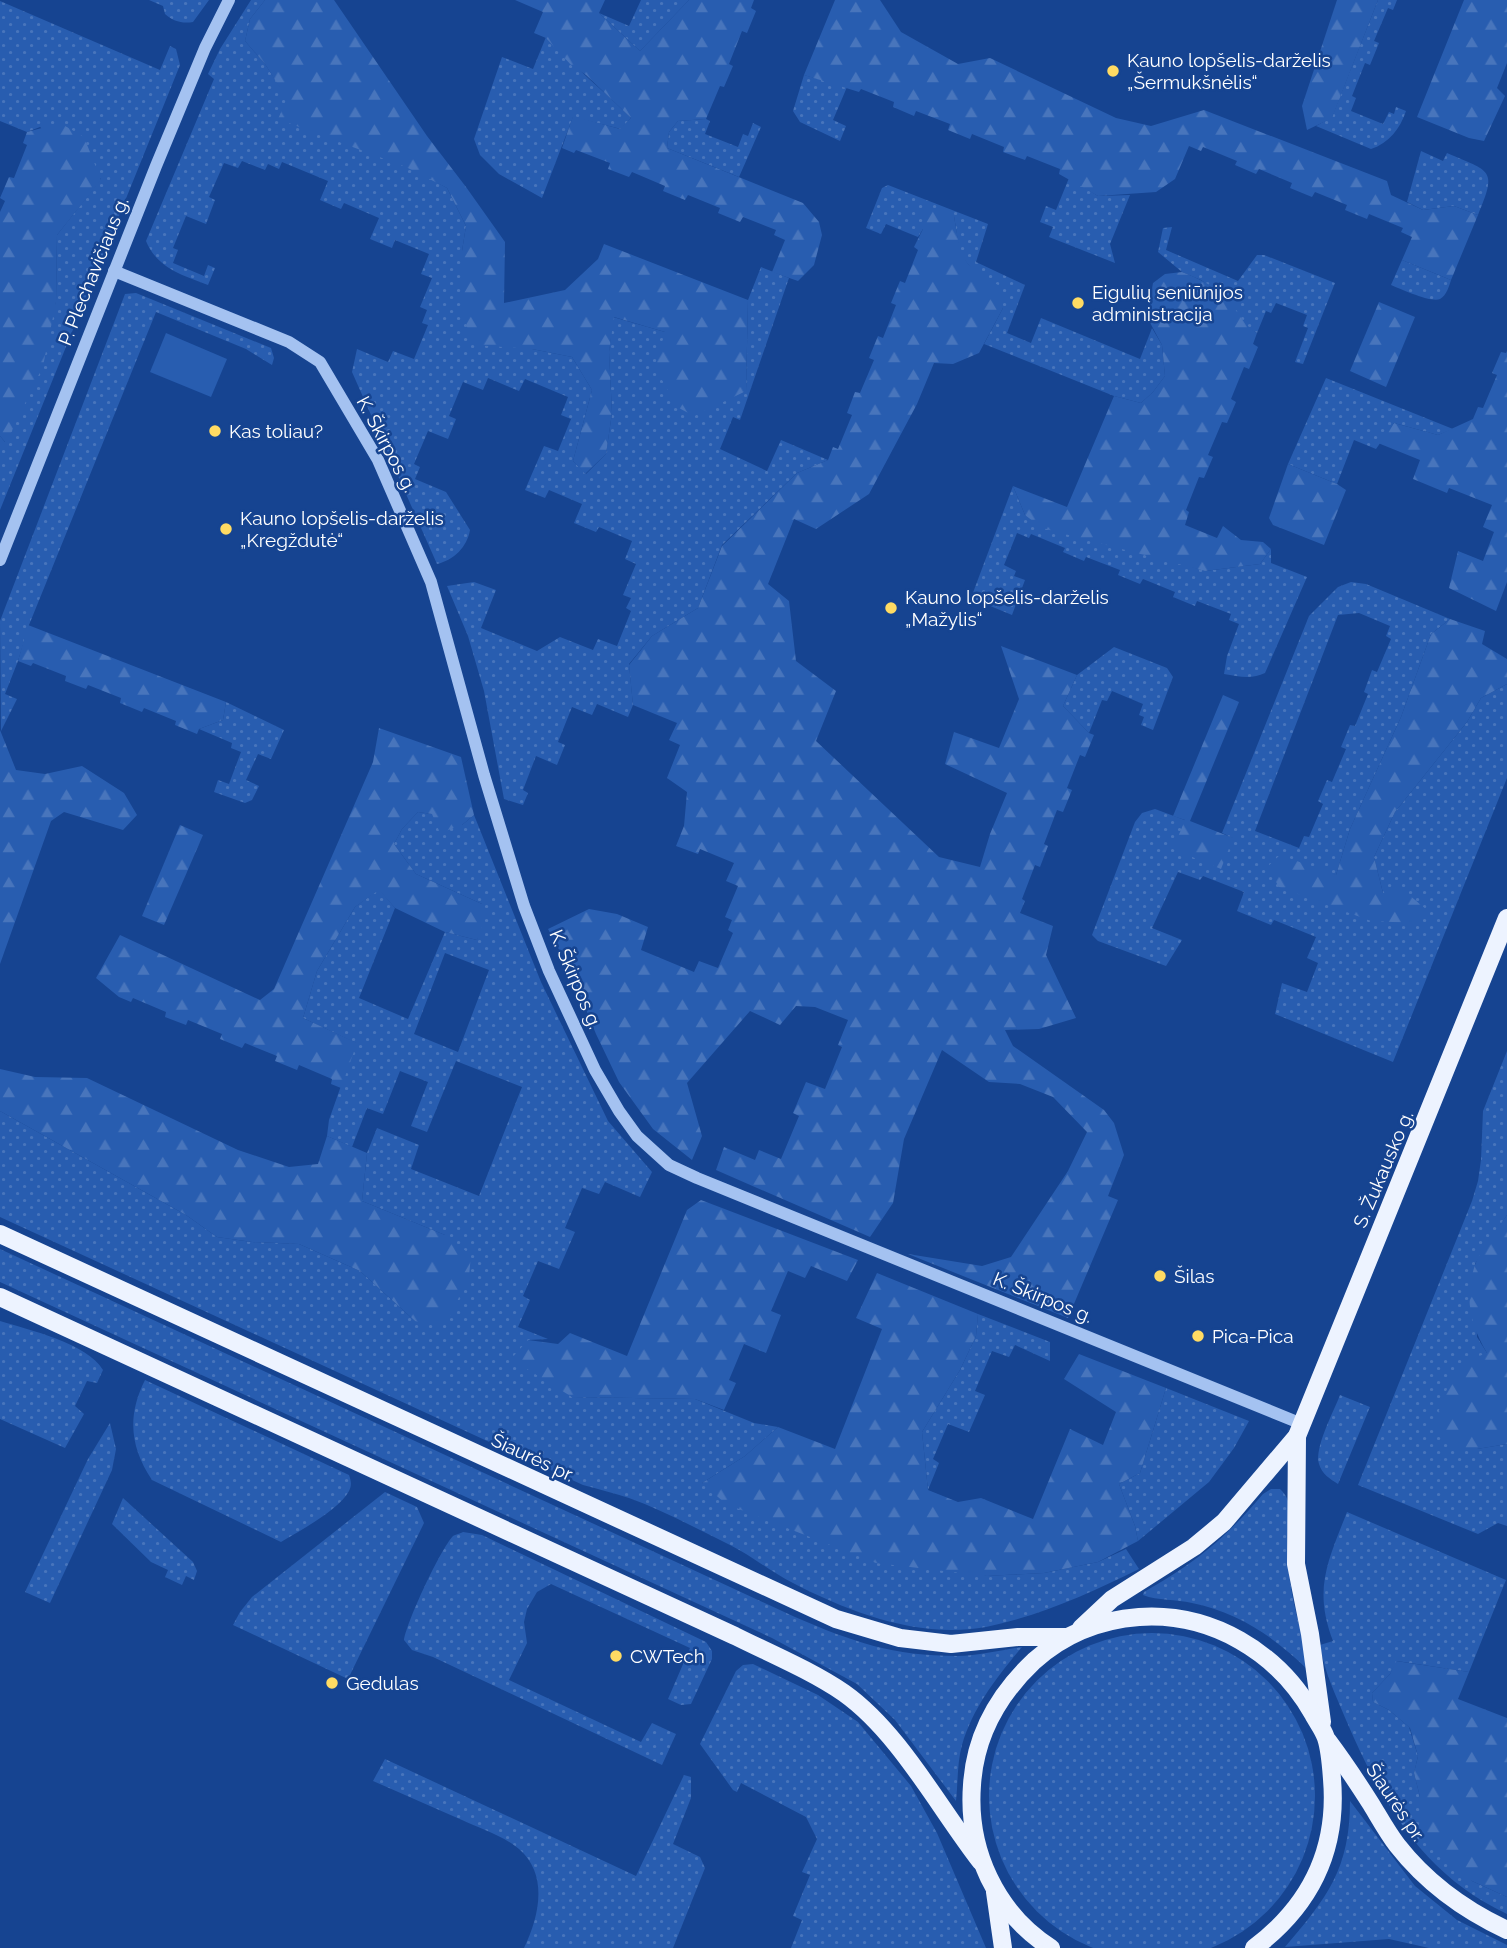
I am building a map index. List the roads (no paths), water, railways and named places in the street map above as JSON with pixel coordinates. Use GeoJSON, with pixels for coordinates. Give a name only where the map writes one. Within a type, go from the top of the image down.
{"type":"FeatureCollection","features":[{"type":"Feature","properties":{"kind":"main road","name":"S. Žukausko g."},"geometry":{"type":"LineString","coordinates":[[1073,1634],[1112,1599],[1194,1547],[1224,1522],[1299,1430],[1507,918]]}},
{"type":"Feature","properties":{"kind":"main road","name":"Šiaurės pr."},"geometry":{"type":"LineString","coordinates":[[0,1234],[836,1619],[900,1639],[951,1644],[1073,1634]]}},
{"type":"Feature","properties":{"kind":"main road"},"geometry":{"type":"LineString","coordinates":[[0,1297],[735,1636],[822,1679],[871,1715],[903,1753],[981,1862],[994,1888],[1014,1916],[1051,1948]]}},
{"type":"Feature","properties":{"kind":"main road","name":"S. Žukausko g."},"geometry":{"type":"LineString","coordinates":[[1254,1948],[1273,1934],[1294,1912],[1311,1887],[1323,1859],[1331,1829],[1334,1799],[1310,1634],[1296,1564],[1299,1430]]}},
{"type":"Feature","properties":{"kind":"main road"},"geometry":{"type":"LineString","coordinates":[[981,1862],[972,1827],[971,1802],[973,1769],[981,1736],[996,1706],[1016,1679],[1041,1656],[1073,1634],[1116,1619],[1155,1616],[1195,1621],[1236,1637],[1269,1660],[1301,1692],[1324,1735]]}},
{"type":"Feature","properties":{"kind":"main road","name":"Šiaurės pr."},"geometry":{"type":"LineString","coordinates":[[1324,1735],[1350,1770],[1395,1843],[1419,1870],[1483,1919],[1507,1930]]}},
{"type":"Feature","properties":{"kind":"main road"},"geometry":{"type":"LineString","coordinates":[[994,1888],[1003,1948]]}},
{"type":"Feature","properties":{"kind":"street","name":"P. Plechavičiaus g."},"geometry":{"type":"LineString","coordinates":[[0,560],[205,48],[229,0]]}},
{"type":"Feature","properties":{"kind":"street","name":"K. Škirpos g."},"geometry":{"type":"LineString","coordinates":[[114,271],[289,342],[320,362],[378,460],[431,582],[495,812],[524,906],[549,971],[595,1070],[619,1111],[637,1136],[654,1153],[669,1165],[697,1178],[1299,1430]]}},
{"type":"Feature","properties":{"kind":"place","name":"Kauno lopšelis-darželis „Šermukšnėlis“"},"geometry":{"type":"Point","coordinates":[1113,71]}},
{"type":"Feature","properties":{"kind":"place","name":"Eigulių seniūnijos administracija"},"geometry":{"type":"Point","coordinates":[1078,303]}},
{"type":"Feature","properties":{"kind":"place","name":"Kas toliau?"},"geometry":{"type":"Point","coordinates":[215,431]}},
{"type":"Feature","properties":{"kind":"place","name":"Kauno lopšelis-darželis „Kregždutė“"},"geometry":{"type":"Point","coordinates":[226,529]}},
{"type":"Feature","properties":{"kind":"place","name":"Kauno lopšelis-darželis „Mažylis“"},"geometry":{"type":"Point","coordinates":[891,608]}},
{"type":"Feature","properties":{"kind":"place","name":"Šilas"},"geometry":{"type":"Point","coordinates":[1160,1276]}},
{"type":"Feature","properties":{"kind":"place","name":"Pica-Pica"},"geometry":{"type":"Point","coordinates":[1198,1336]}},
{"type":"Feature","properties":{"kind":"place","name":"CWTech"},"geometry":{"type":"Point","coordinates":[616,1656]}},
{"type":"Feature","properties":{"kind":"place","name":"Gedulas"},"geometry":{"type":"Point","coordinates":[332,1683]}}]}
